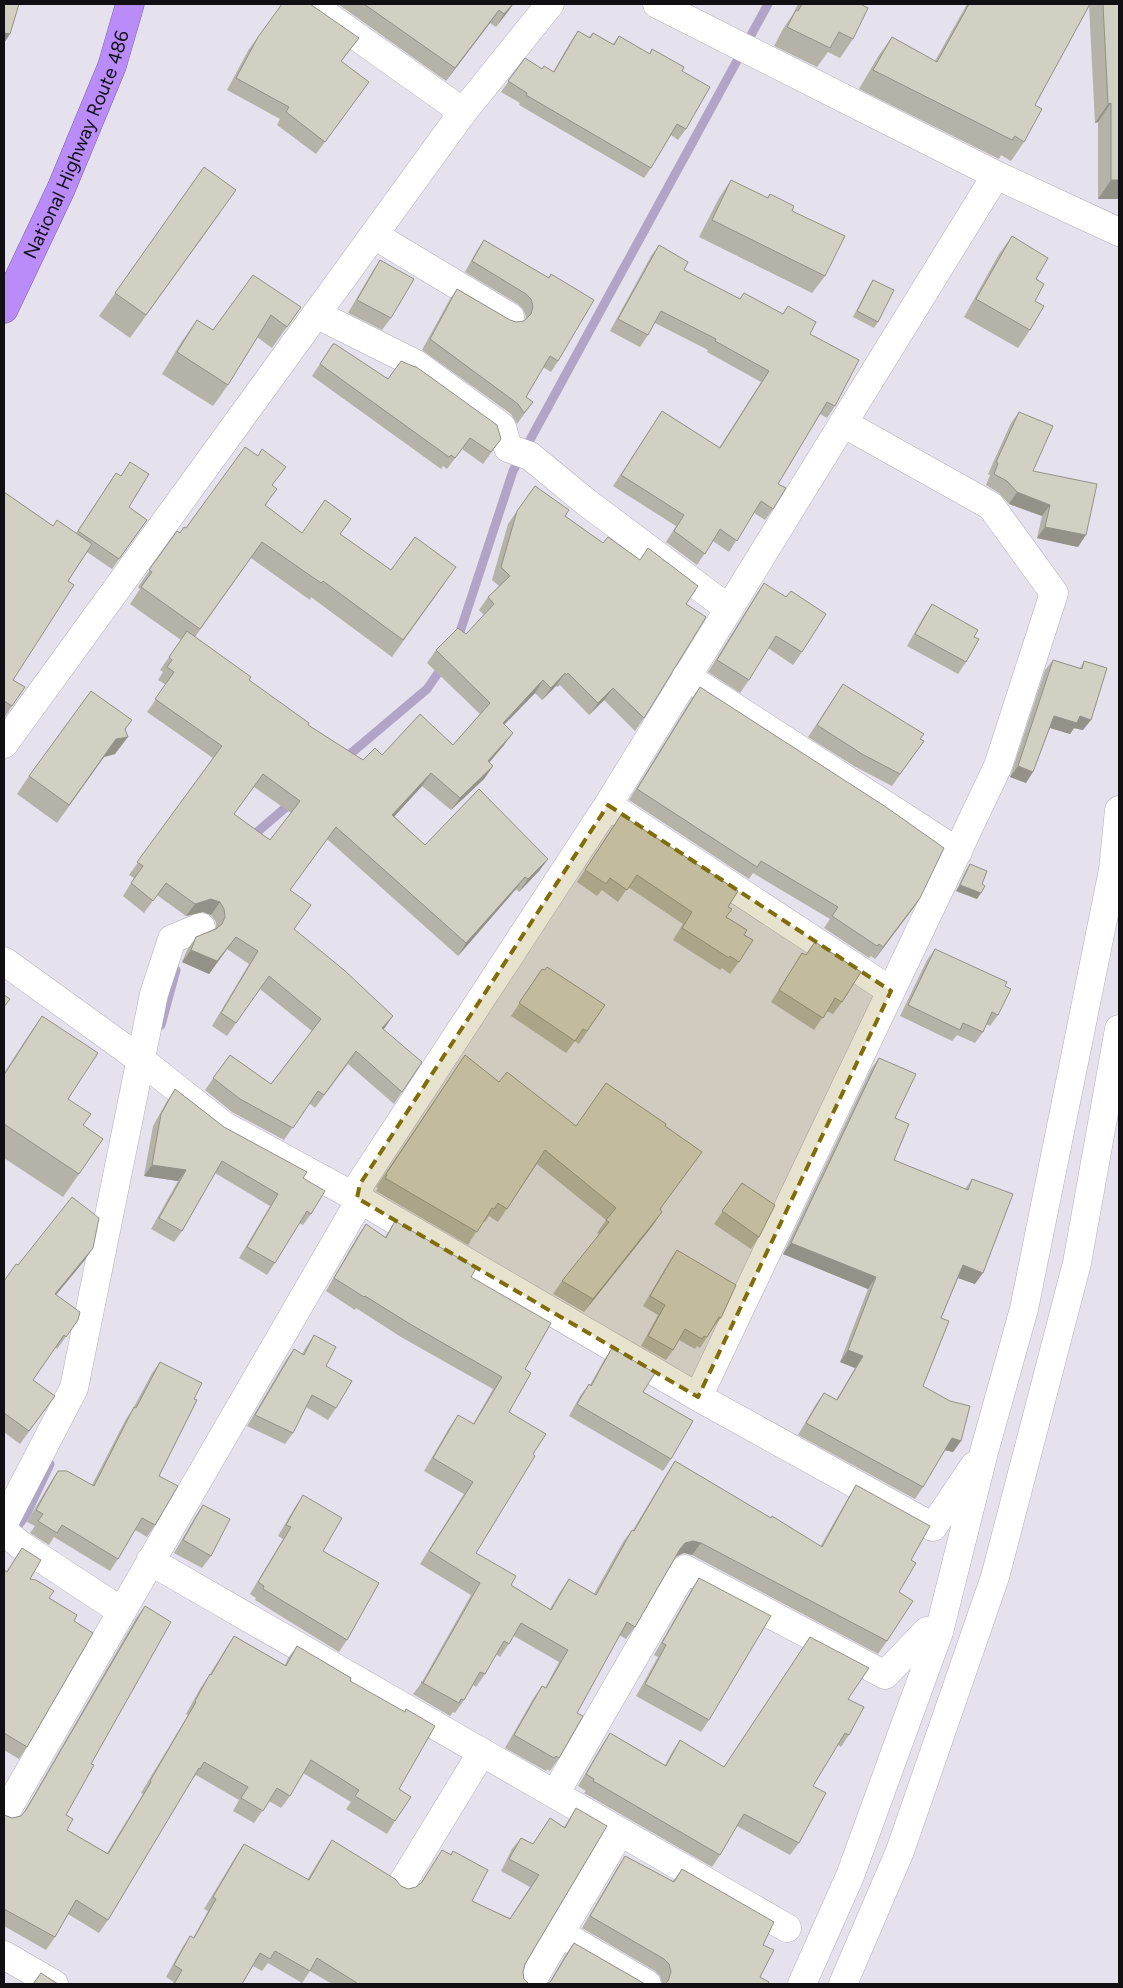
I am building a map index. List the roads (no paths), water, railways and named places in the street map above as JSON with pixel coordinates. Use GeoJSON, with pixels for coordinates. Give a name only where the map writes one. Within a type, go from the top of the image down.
{"type":"FeatureCollection","features":[{"type":"Feature","properties":{"kind":"highway","name":"National Highway Route 486"},"geometry":{"type":"LineString","coordinates":[[4,309],[61,189],[112,66],[130,4]]}},
{"type":"Feature","properties":{"kind":"street"},"geometry":{"type":"LineString","coordinates":[[311,4],[463,112]]}},
{"type":"Feature","properties":{"kind":"street"},"geometry":{"type":"LineString","coordinates":[[6,736],[463,112],[550,4]]}},
{"type":"Feature","properties":{"kind":"street"},"geometry":{"type":"LineString","coordinates":[[657,4],[996,175],[1119,232]]}},
{"type":"Feature","properties":{"kind":"street"},"geometry":{"type":"LineString","coordinates":[[4,1815],[356,1207],[360,1184],[608,805],[996,175]]}},
{"type":"Feature","properties":{"kind":"street"},"geometry":{"type":"LineString","coordinates":[[374,235],[510,316]]}},
{"type":"Feature","properties":{"kind":"street"},"geometry":{"type":"LineString","coordinates":[[316,314],[416,364],[502,427],[519,452],[729,609]]}},
{"type":"Feature","properties":{"kind":"street"},"geometry":{"type":"LineString","coordinates":[[698,1397],[998,766],[1054,593],[991,506],[843,423]]}},
{"type":"Feature","properties":{"kind":"street"},"geometry":{"type":"LineString","coordinates":[[686,676],[958,852]]}},
{"type":"Feature","properties":{"kind":"street"},"geometry":{"type":"LineString","coordinates":[[608,805],[891,991]]}},
{"type":"Feature","properties":{"kind":"street"},"geometry":{"type":"LineString","coordinates":[[802,1984],[850,1876],[939,1632],[984,1452],[1024,1309],[1113,870],[1119,810]]}},
{"type":"Feature","properties":{"kind":"street"},"geometry":{"type":"LineString","coordinates":[[4,1523],[74,1388],[154,994],[172,939],[201,927]]}},
{"type":"Feature","properties":{"kind":"street"},"geometry":{"type":"LineString","coordinates":[[4,961],[140,1060],[223,1125],[357,1198],[698,1397],[932,1527],[984,1452]]}},
{"type":"Feature","properties":{"kind":"street"},"geometry":{"type":"LineString","coordinates":[[843,1984],[900,1852],[995,1578],[1077,1263],[1119,1029]]}},
{"type":"Feature","properties":{"kind":"street"},"geometry":{"type":"LineString","coordinates":[[12,1538],[121,1611]]}},
{"type":"Feature","properties":{"kind":"street"},"geometry":{"type":"LineString","coordinates":[[150,1561],[787,1928]]}},
{"type":"Feature","properties":{"kind":"street"},"geometry":{"type":"LineString","coordinates":[[555,1794],[686,1569],[885,1675],[927,1631],[939,1632]]}},
{"type":"Feature","properties":{"kind":"street"},"geometry":{"type":"LineString","coordinates":[[401,1885],[482,1752]]}},
{"type":"Feature","properties":{"kind":"street"},"geometry":{"type":"LineString","coordinates":[[530,1984],[620,1832]]}},
{"type":"Feature","properties":{"kind":"street"},"geometry":{"type":"LineString","coordinates":[[560,1933],[647,1984]]}},
{"type":"Feature","properties":{"kind":"street"},"geometry":{"type":"LineString","coordinates":[[4,1955],[54,1984]]}},
{"type":"Feature","properties":{"kind":"waterway"},"geometry":{"type":"LineString","coordinates":[[457,641],[513,471],[768,4]]}},
{"type":"Feature","properties":{"kind":"waterway"},"geometry":{"type":"LineString","coordinates":[[343,760],[427,689],[445,663]]}},
{"type":"Feature","properties":{"kind":"waterway"},"geometry":{"type":"LineString","coordinates":[[249,839],[292,802]]}},
{"type":"Feature","properties":{"kind":"waterway"},"geometry":{"type":"LineString","coordinates":[[161,1025],[176,970]]}},
{"type":"Feature","properties":{"kind":"waterway"},"geometry":{"type":"LineString","coordinates":[[12,1534],[26,1515],[50,1464]]}}]}
